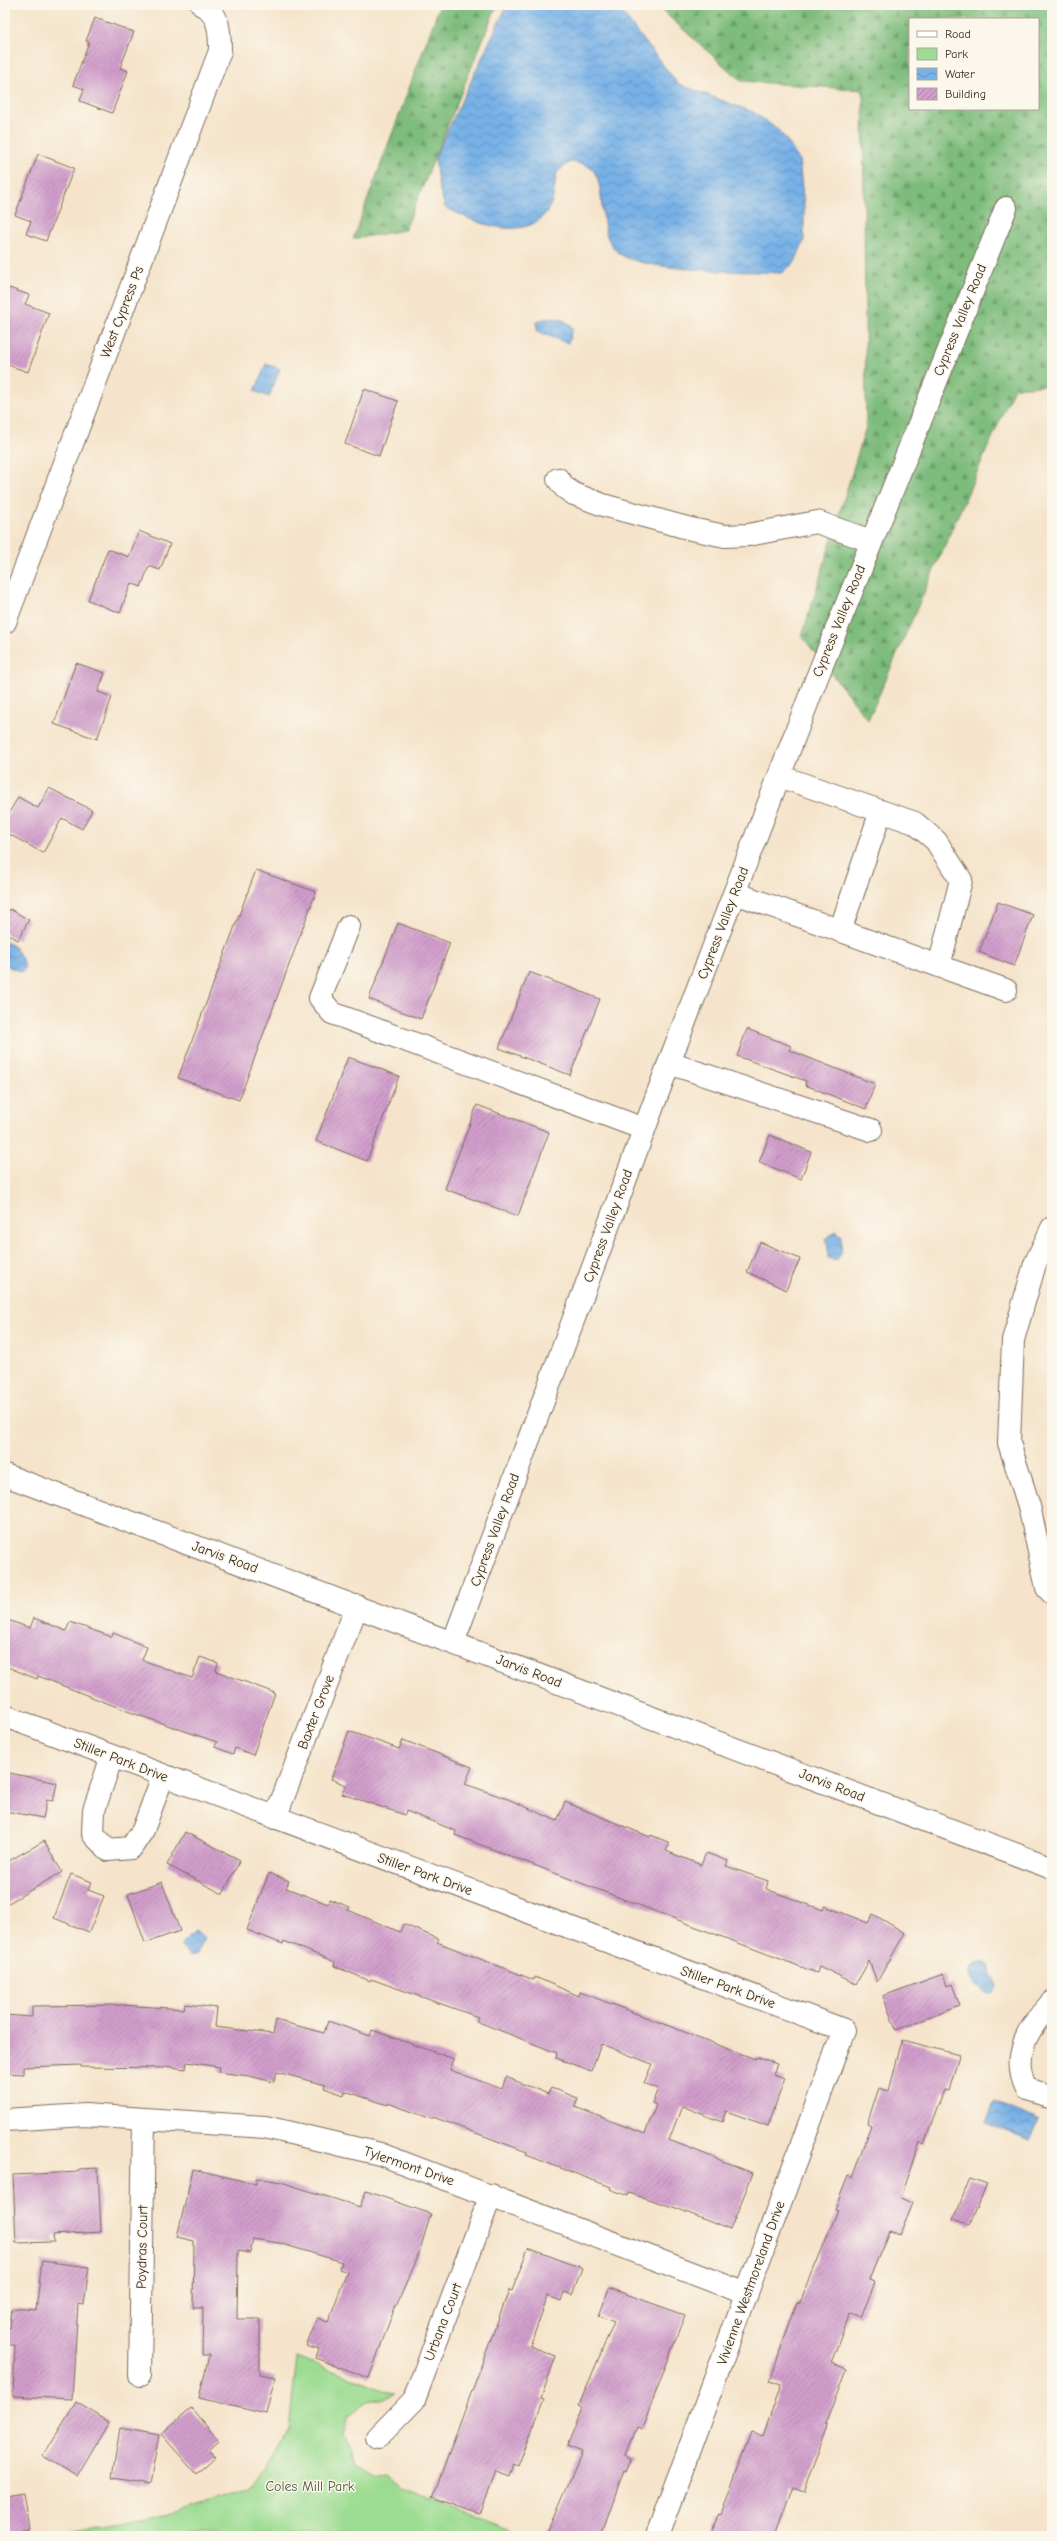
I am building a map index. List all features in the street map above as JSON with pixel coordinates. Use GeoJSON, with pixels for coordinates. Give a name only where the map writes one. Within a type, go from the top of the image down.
{"type":"FeatureCollection","features":[{"type":"Feature","properties":{"kind":"street","name":"West Cypress Ps"},"geometry":{"type":"LineString","coordinates":[[5,622],[220,51],[220,27],[206,6],[202,5]]}},
{"type":"Feature","properties":{"kind":"street","name":"Cypress Valley Road"},"geometry":{"type":"LineString","coordinates":[[453,1642],[644,1129],[779,776],[871,541],[1006,208]]}},
{"type":"Feature","properties":{"kind":"street"},"geometry":{"type":"LineString","coordinates":[[558,479],[564,488],[574,494],[603,505],[691,529],[725,536],[748,536],[817,522],[871,541]]}},
{"type":"Feature","properties":{"kind":"street"},"geometry":{"type":"LineString","coordinates":[[779,776],[914,823],[936,841],[961,880],[939,966]]}},
{"type":"Feature","properties":{"kind":"street"},"geometry":{"type":"LineString","coordinates":[[840,931],[881,811]]}},
{"type":"Feature","properties":{"kind":"street"},"geometry":{"type":"LineString","coordinates":[[735,893],[1006,990]]}},
{"type":"Feature","properties":{"kind":"street"},"geometry":{"type":"LineString","coordinates":[[349,926],[320,998],[332,1013],[644,1129]]}},
{"type":"Feature","properties":{"kind":"street"},"geometry":{"type":"LineString","coordinates":[[669,1063],[871,1130]]}},
{"type":"Feature","properties":{"kind":"street"},"geometry":{"type":"LineString","coordinates":[[1052,1228],[1036,1264],[1012,1340],[1009,1443],[1029,1506],[1047,1588],[1052,1593]]}},
{"type":"Feature","properties":{"kind":"street","name":"Jarvis Road"},"geometry":{"type":"LineString","coordinates":[[5,1475],[1052,1868]]}},
{"type":"Feature","properties":{"kind":"street","name":"Baxter Grove"},"geometry":{"type":"LineString","coordinates":[[274,1818],[357,1606]]}},
{"type":"Feature","properties":{"kind":"street","name":"Stiller Park Drive"},"geometry":{"type":"LineString","coordinates":[[5,1716],[274,1818],[844,2030]]}},
{"type":"Feature","properties":{"kind":"street"},"geometry":{"type":"LineString","coordinates":[[112,1756],[94,1810],[93,1834],[108,1850],[132,1848],[143,1830],[162,1776]]}},
{"type":"Feature","properties":{"kind":"street"},"geometry":{"type":"LineString","coordinates":[[1052,2002],[1032,2023],[1020,2056],[1021,2076],[1027,2089],[1052,2097]]}},
{"type":"Feature","properties":{"kind":"street","name":"Vivienne Westmoreland Drive"},"geometry":{"type":"LineString","coordinates":[[657,2536],[844,2030]]}},
{"type":"Feature","properties":{"kind":"street","name":"Tylermont Drive"},"geometry":{"type":"LineString","coordinates":[[5,2120],[85,2115],[272,2129],[380,2154],[491,2195],[747,2294]]}},
{"type":"Feature","properties":{"kind":"street","name":"Poydras Court"},"geometry":{"type":"LineString","coordinates":[[140,2375],[144,2119]]}},
{"type":"Feature","properties":{"kind":"street","name":"Urbana Court"},"geometry":{"type":"LineString","coordinates":[[378,2437],[414,2400],[491,2195]]}},
{"type":"Feature","properties":{"kind":"green space"},"geometry":{"type":"Polygon","coordinates":[[[440,5],[497,5],[405,230],[353,239],[440,5]]]}},
{"type":"Feature","properties":{"kind":"green space"},"geometry":{"type":"Polygon","coordinates":[[[656,5],[1052,5],[1052,385],[1014,388],[868,720],[802,636],[866,427],[863,90],[741,81],[656,5]]]}},
{"type":"Feature","properties":{"kind":"green space","name":"Coles Mill Park"},"geometry":{"type":"Polygon","coordinates":[[[297,2357],[394,2394],[385,2398],[368,2401],[349,2415],[343,2435],[354,2461],[378,2473],[390,2472],[401,2488],[513,2530],[511,2536],[46,2536],[181,2512],[248,2488],[289,2429],[297,2357]]]}},
{"type":"Feature","properties":{"kind":"water"},"geometry":{"type":"Polygon","coordinates":[[[507,5],[616,5],[678,84],[753,112],[777,129],[786,139],[799,160],[804,206],[804,241],[795,262],[782,273],[697,270],[632,260],[620,254],[612,245],[606,234],[599,182],[595,173],[588,166],[579,163],[570,162],[557,172],[553,198],[550,206],[541,218],[529,225],[516,228],[501,228],[471,219],[445,207],[438,184],[435,157],[507,5]]]}},
{"type":"Feature","properties":{"kind":"water"},"geometry":{"type":"Polygon","coordinates":[[[544,319],[560,319],[573,328],[568,343],[538,332],[536,323],[544,319]]]}},
{"type":"Feature","properties":{"kind":"water"},"geometry":{"type":"Polygon","coordinates":[[[266,364],[280,369],[269,397],[255,391],[266,364]]]}},
{"type":"Feature","properties":{"kind":"water"},"geometry":{"type":"Polygon","coordinates":[[[5,942],[12,945],[21,957],[25,969],[21,972],[5,965],[5,942]]]}},
{"type":"Feature","properties":{"kind":"water"},"geometry":{"type":"Polygon","coordinates":[[[836,1231],[842,1236],[841,1254],[836,1261],[828,1258],[828,1246],[825,1239],[836,1231]]]}},
{"type":"Feature","properties":{"kind":"water"},"geometry":{"type":"Polygon","coordinates":[[[195,1931],[205,1938],[200,1945],[197,1955],[190,1957],[180,1945],[195,1931]]]}},
{"type":"Feature","properties":{"kind":"water"},"geometry":{"type":"Polygon","coordinates":[[[984,1962],[989,1965],[991,1976],[997,1985],[994,1992],[988,1993],[975,1984],[970,1971],[973,1966],[984,1962]]]}},
{"type":"Feature","properties":{"kind":"water"},"geometry":{"type":"Polygon","coordinates":[[[994,2102],[1038,2120],[1029,2141],[986,2123],[994,2102]]]}},
{"type":"Feature","properties":{"kind":"building"},"geometry":{"type":"Polygon","coordinates":[[[95,18],[134,32],[120,68],[128,71],[112,113],[80,101],[84,89],[73,85],[89,42],[86,41],[95,18]]]}},
{"type":"Feature","properties":{"kind":"building"},"geometry":{"type":"Polygon","coordinates":[[[38,154],[74,168],[46,241],[26,234],[31,221],[15,215],[38,154]]]}},
{"type":"Feature","properties":{"kind":"building"},"geometry":{"type":"Polygon","coordinates":[[[9,288],[29,295],[25,304],[49,313],[28,372],[5,364],[5,299],[9,288]]]}},
{"type":"Feature","properties":{"kind":"building"},"geometry":{"type":"Polygon","coordinates":[[[364,389],[398,401],[379,456],[345,444],[364,389]]]}},
{"type":"Feature","properties":{"kind":"building"},"geometry":{"type":"Polygon","coordinates":[[[139,531],[170,544],[160,570],[149,566],[141,587],[131,583],[120,613],[88,600],[108,549],[129,557],[139,531]]]}},
{"type":"Feature","properties":{"kind":"building"},"geometry":{"type":"Polygon","coordinates":[[[76,663],[105,673],[98,692],[112,697],[97,739],[54,724],[76,663]]]}},
{"type":"Feature","properties":{"kind":"building"},"geometry":{"type":"Polygon","coordinates":[[[49,788],[92,810],[82,829],[62,818],[43,853],[5,832],[5,820],[18,797],[38,808],[49,788]]]}},
{"type":"Feature","properties":{"kind":"building"},"geometry":{"type":"Polygon","coordinates":[[[256,870],[316,892],[239,1100],[178,1078],[256,870]]]}},
{"type":"Feature","properties":{"kind":"building"},"geometry":{"type":"Polygon","coordinates":[[[998,902],[1033,915],[1014,966],[979,952],[998,902]]]}},
{"type":"Feature","properties":{"kind":"building"},"geometry":{"type":"Polygon","coordinates":[[[10,909],[29,920],[18,940],[5,933],[5,919],[10,909]]]}},
{"type":"Feature","properties":{"kind":"building"},"geometry":{"type":"Polygon","coordinates":[[[398,923],[450,943],[421,1019],[369,999],[398,923]]]}},
{"type":"Feature","properties":{"kind":"building"},"geometry":{"type":"Polygon","coordinates":[[[529,972],[600,999],[570,1075],[499,1048],[529,972]]]}},
{"type":"Feature","properties":{"kind":"building"},"geometry":{"type":"Polygon","coordinates":[[[747,1029],[791,1046],[789,1050],[875,1084],[866,1109],[805,1085],[806,1081],[737,1056],[747,1029]]]}},
{"type":"Feature","properties":{"kind":"building"},"geometry":{"type":"Polygon","coordinates":[[[348,1057],[399,1076],[367,1161],[316,1141],[348,1057]]]}},
{"type":"Feature","properties":{"kind":"building"},"geometry":{"type":"Polygon","coordinates":[[[477,1105],[549,1132],[518,1216],[445,1189],[477,1105]]]}},
{"type":"Feature","properties":{"kind":"building"},"geometry":{"type":"Polygon","coordinates":[[[770,1135],[811,1152],[801,1179],[759,1162],[770,1135]]]}},
{"type":"Feature","properties":{"kind":"building"},"geometry":{"type":"Polygon","coordinates":[[[760,1242],[800,1259],[786,1290],[747,1272],[760,1242]]]}},
{"type":"Feature","properties":{"kind":"building"},"geometry":{"type":"Polygon","coordinates":[[[34,1618],[66,1631],[70,1622],[112,1637],[113,1633],[147,1647],[142,1660],[192,1678],[200,1657],[218,1663],[216,1671],[275,1693],[253,1755],[235,1748],[233,1754],[215,1747],[217,1742],[135,1714],[38,1676],[37,1679],[5,1666],[5,1619],[30,1628],[34,1618]]]}},
{"type":"Feature","properties":{"kind":"building"},"geometry":{"type":"Polygon","coordinates":[[[349,1731],[399,1749],[403,1740],[472,1767],[465,1784],[508,1799],[557,1821],[565,1802],[650,1837],[651,1835],[670,1843],[666,1851],[701,1865],[706,1853],[728,1861],[726,1866],[768,1881],[766,1889],[823,1910],[825,1906],[868,1923],[873,1914],[905,1933],[877,1982],[869,1961],[856,1984],[819,1966],[817,1973],[455,1835],[456,1831],[406,1811],[405,1815],[342,1794],[346,1785],[331,1779],[349,1731]]]}},
{"type":"Feature","properties":{"kind":"building"},"geometry":{"type":"Polygon","coordinates":[[[5,1772],[57,1783],[53,1801],[47,1800],[43,1818],[5,1811],[5,1772]]]}},
{"type":"Feature","properties":{"kind":"building"},"geometry":{"type":"Polygon","coordinates":[[[185,1832],[240,1860],[223,1894],[167,1865],[185,1832]]]}},
{"type":"Feature","properties":{"kind":"building"},"geometry":{"type":"Polygon","coordinates":[[[44,1841],[62,1872],[5,1905],[5,1863],[44,1841]]]}},
{"type":"Feature","properties":{"kind":"building"},"geometry":{"type":"Polygon","coordinates":[[[269,1873],[289,1881],[286,1888],[328,1904],[329,1899],[350,1907],[348,1910],[400,1932],[403,1924],[439,1939],[437,1942],[534,1980],[535,1977],[579,1996],[580,1992],[755,2059],[756,2057],[777,2064],[773,2074],[785,2078],[768,2126],[726,2111],[722,2122],[682,2106],[669,2140],[753,2173],[730,2230],[676,2208],[629,2193],[628,2196],[610,2189],[611,2187],[526,2155],[527,2152],[433,2117],[432,2119],[388,2103],[388,2105],[345,2091],[344,2095],[324,2088],[325,2085],[277,2072],[274,2082],[249,2076],[218,2072],[219,2067],[187,2062],[186,2069],[164,2066],[164,2068],[81,2067],[81,2065],[24,2067],[24,2074],[5,2073],[5,2015],[32,2017],[32,2006],[122,2005],[184,2009],[185,2004],[217,2008],[215,2027],[273,2034],[276,2020],[324,2033],[328,2021],[370,2036],[372,2030],[454,2059],[450,2070],[502,2089],[506,2077],[548,2094],[551,2088],[578,2098],[575,2107],[645,2134],[656,2105],[652,2103],[658,2089],[644,2083],[652,2064],[601,2044],[591,2071],[556,2058],[557,2053],[476,2021],[478,2017],[371,1979],[370,1981],[334,1966],[335,1962],[284,1941],[283,1944],[247,1930],[269,1873]]]}},
{"type":"Feature","properties":{"kind":"building"},"geometry":{"type":"Polygon","coordinates":[[[71,1874],[92,1882],[88,1890],[104,1896],[89,1932],[54,1918],[71,1874]]]}},
{"type":"Feature","properties":{"kind":"building"},"geometry":{"type":"Polygon","coordinates":[[[162,1882],[180,1931],[145,1943],[128,1894],[162,1882]]]}},
{"type":"Feature","properties":{"kind":"building"},"geometry":{"type":"Polygon","coordinates":[[[943,1974],[947,1986],[952,1984],[960,2006],[896,2030],[883,1996],[943,1974]]]}},
{"type":"Feature","properties":{"kind":"building"},"geometry":{"type":"Polygon","coordinates":[[[902,2040],[959,2055],[949,2091],[944,2090],[924,2144],[920,2142],[900,2197],[913,2202],[900,2235],[889,2231],[869,2280],[875,2282],[861,2318],[850,2313],[831,2363],[847,2369],[826,2425],[828,2426],[820,2448],[803,2491],[792,2487],[774,2536],[709,2536],[718,2515],[721,2516],[751,2432],[763,2436],[781,2385],[770,2381],[797,2302],[800,2303],[838,2210],[835,2209],[848,2176],[852,2178],[871,2125],[867,2123],[879,2088],[889,2091],[902,2040]]]}},
{"type":"Feature","properties":{"kind":"building"},"geometry":{"type":"Polygon","coordinates":[[[98,2168],[101,2232],[53,2235],[54,2242],[16,2243],[13,2175],[79,2172],[79,2169],[98,2168]]]}},
{"type":"Feature","properties":{"kind":"building"},"geometry":{"type":"Polygon","coordinates":[[[193,2169],[256,2184],[256,2178],[281,2182],[360,2207],[366,2191],[431,2214],[417,2259],[390,2320],[369,2378],[316,2358],[319,2350],[306,2346],[317,2318],[328,2322],[347,2272],[339,2269],[342,2262],[279,2243],[253,2239],[250,2253],[238,2251],[237,2319],[260,2319],[260,2374],[275,2377],[266,2414],[199,2398],[209,2355],[202,2355],[203,2308],[193,2308],[194,2241],[177,2237],[193,2169]]]}},
{"type":"Feature","properties":{"kind":"building"},"geometry":{"type":"Polygon","coordinates":[[[970,2178],[987,2184],[970,2225],[954,2219],[970,2178]]]}},
{"type":"Feature","properties":{"kind":"building"},"geometry":{"type":"Polygon","coordinates":[[[528,2248],[582,2268],[572,2295],[564,2292],[561,2301],[548,2296],[530,2346],[556,2356],[541,2398],[544,2399],[518,2466],[514,2464],[510,2476],[496,2471],[480,2514],[433,2497],[509,2290],[512,2291],[528,2248]]]}},
{"type":"Feature","properties":{"kind":"building"},"geometry":{"type":"Polygon","coordinates":[[[42,2261],[89,2267],[84,2305],[78,2304],[72,2399],[13,2396],[15,2345],[5,2345],[5,2327],[10,2328],[12,2308],[36,2310],[42,2261]]]}},
{"type":"Feature","properties":{"kind":"building"},"geometry":{"type":"Polygon","coordinates":[[[609,2288],[685,2315],[642,2429],[637,2427],[626,2455],[632,2458],[626,2472],[624,2471],[601,2536],[546,2536],[582,2452],[567,2446],[583,2407],[579,2405],[614,2322],[599,2316],[609,2288]]]}},
{"type":"Feature","properties":{"kind":"building"},"geometry":{"type":"Polygon","coordinates":[[[76,2402],[109,2422],[77,2476],[43,2456],[76,2402]]]}},
{"type":"Feature","properties":{"kind":"building"},"geometry":{"type":"Polygon","coordinates":[[[191,2408],[219,2441],[209,2450],[215,2457],[196,2474],[161,2434],[191,2408]]]}},
{"type":"Feature","properties":{"kind":"building"},"geometry":{"type":"Polygon","coordinates":[[[120,2428],[159,2435],[150,2484],[112,2478],[120,2428]]]}},
{"type":"Feature","properties":{"kind":"building"},"geometry":{"type":"Polygon","coordinates":[[[23,2493],[29,2529],[5,2533],[5,2496],[23,2493]]]}}]}
